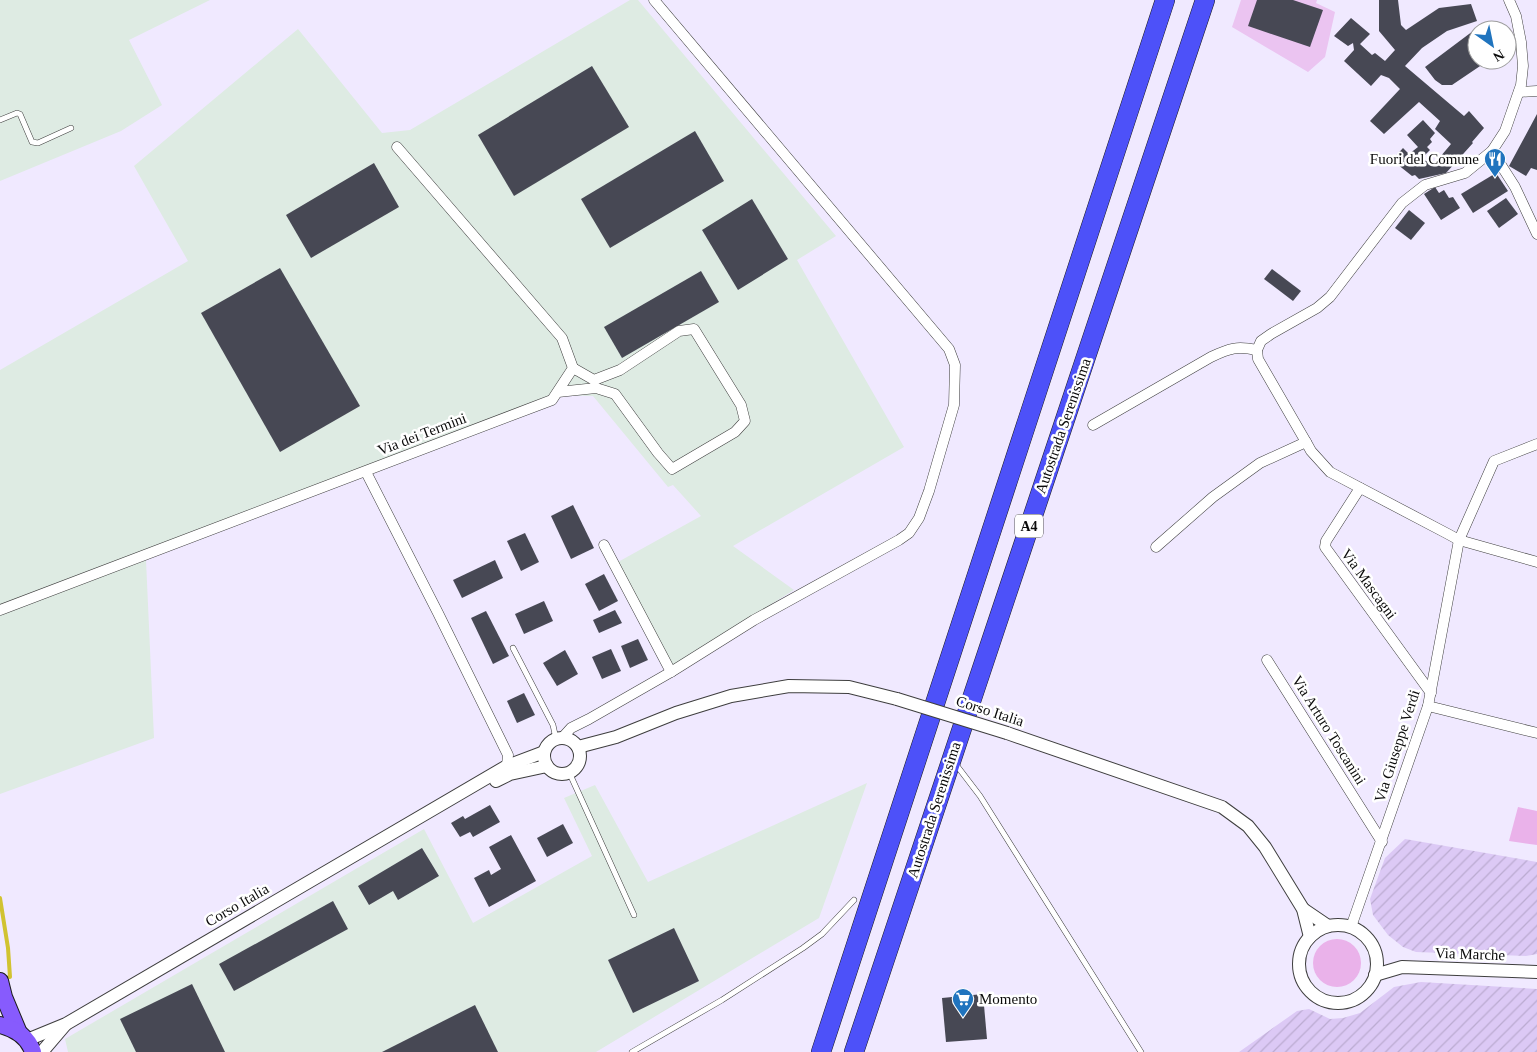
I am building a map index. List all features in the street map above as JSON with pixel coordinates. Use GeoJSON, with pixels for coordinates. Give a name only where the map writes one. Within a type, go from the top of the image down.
{"type":"FeatureCollection","features":[{"type":"Feature","properties":{"kind":"highway","name":"Autostrada Serenissima"},"geometry":{"type":"LineString","coordinates":[[821,1052],[1165,0]]}},
{"type":"Feature","properties":{"kind":"highway","name":"Autostrada Serenissima"},"geometry":{"type":"LineString","coordinates":[[854,1052],[1205,0]]}},
{"type":"Feature","properties":{"kind":"main road"},"geometry":{"type":"LineString","coordinates":[[0,981],[4,997],[27,1042]]}},
{"type":"Feature","properties":{"kind":"main road"},"geometry":{"type":"LineString","coordinates":[[0,1025],[9,1027],[27,1042]]}},
{"type":"Feature","properties":{"kind":"street"},"geometry":{"type":"LineString","coordinates":[[559,738],[571,728],[671,672],[754,620],[909,533],[919,518],[929,491],[954,405],[955,365],[949,349],[654,0]]}},
{"type":"Feature","properties":{"kind":"street"},"geometry":{"type":"LineString","coordinates":[[1509,0],[1516,16],[1521,42],[1523,66],[1521,85],[1505,131],[1492,150],[1465,174],[1425,185],[1402,203],[1330,297],[1317,308],[1261,341],[1257,350],[1258,359],[1263,371],[1311,452],[1330,472],[1459,540],[1537,562]]}},
{"type":"Feature","properties":{"kind":"street"},"geometry":{"type":"LineString","coordinates":[[1519,92],[1537,91]]}},
{"type":"Feature","properties":{"kind":"street"},"geometry":{"type":"LineString","coordinates":[[396,147],[562,338],[573,368],[594,380],[620,370],[679,331],[694,329],[741,405],[745,421],[735,432],[672,469],[614,394],[596,388],[558,392]]}},
{"type":"Feature","properties":{"kind":"street"},"geometry":{"type":"LineString","coordinates":[[1492,150],[1515,188],[1537,234]]}},
{"type":"Feature","properties":{"kind":"street"},"geometry":{"type":"LineString","coordinates":[[1093,425],[1230,348],[1241,347],[1257,350]]}},
{"type":"Feature","properties":{"kind":"street","name":"Via dei Termini"},"geometry":{"type":"LineString","coordinates":[[0,610],[552,400],[573,368]]}},
{"type":"Feature","properties":{"kind":"street"},"geometry":{"type":"LineString","coordinates":[[1156,547],[1212,496],[1260,463],[1306,442]]}},
{"type":"Feature","properties":{"kind":"street","name":"Via Giuseppe Verdi"},"geometry":{"type":"LineString","coordinates":[[1352,927],[1428,706],[1459,540],[1494,461],[1537,444]]}},
{"type":"Feature","properties":{"kind":"street"},"geometry":{"type":"LineString","coordinates":[[366,472],[438,612],[508,755],[509,770]]}},
{"type":"Feature","properties":{"kind":"street","name":"Via Mascagni"},"geometry":{"type":"LineString","coordinates":[[1360,488],[1326,541],[1325,547],[1431,693]]}},
{"type":"Feature","properties":{"kind":"street"},"geometry":{"type":"LineString","coordinates":[[604,545],[671,672]]}},
{"type":"Feature","properties":{"kind":"street","name":"Via Arturo Toscanini"},"geometry":{"type":"LineString","coordinates":[[1267,660],[1382,842]]}},
{"type":"Feature","properties":{"kind":"street","name":"Corso Italia"},"geometry":{"type":"LineString","coordinates":[[509,770],[546,766],[554,772],[564,774],[578,764],[579,753],[676,713],[731,696],[789,686],[849,686],[1008,733],[1222,807],[1248,826],[1265,847],[1303,909],[1310,937]]}},
{"type":"Feature","properties":{"kind":"street"},"geometry":{"type":"LineString","coordinates":[[1428,706],[1537,733]]}},
{"type":"Feature","properties":{"kind":"street"},"geometry":{"type":"LineString","coordinates":[[559,738],[571,740],[579,753]]}},
{"type":"Feature","properties":{"kind":"street","name":"Corso Italia"},"geometry":{"type":"LineString","coordinates":[[27,1042],[66,1024],[424,814],[544,752],[551,742],[559,738]]}},
{"type":"Feature","properties":{"kind":"street"},"geometry":{"type":"LineString","coordinates":[[544,752],[546,766]]}},
{"type":"Feature","properties":{"kind":"street","name":"Corso Italia"},"geometry":{"type":"LineString","coordinates":[[1303,909],[1328,926]]}},
{"type":"Feature","properties":{"kind":"street"},"geometry":{"type":"LineString","coordinates":[[1328,926],[1352,927],[1362,933],[1370,942],[1377,964],[1375,975],[1369,986],[1360,995],[1348,1001],[1324,1000],[1304,984],[1299,960],[1302,947],[1318,930],[1328,926]]}},
{"type":"Feature","properties":{"kind":"street","name":"Via Marche"},"geometry":{"type":"LineString","coordinates":[[1375,954],[1402,967]]}},
{"type":"Feature","properties":{"kind":"street","name":"Via Marche"},"geometry":{"type":"LineString","coordinates":[[1375,975],[1402,967],[1537,972]]}},
{"type":"Feature","properties":{"kind":"street","name":"Corso Italia"},"geometry":{"type":"LineString","coordinates":[[42,1052],[66,1024]]}},
{"type":"Feature","properties":{"kind":"lane"},"geometry":{"type":"LineString","coordinates":[[0,120],[17,113],[20,114],[32,142],[38,143],[71,128]]}},
{"type":"Feature","properties":{"kind":"lane"},"geometry":{"type":"LineString","coordinates":[[513,648],[559,738]]}},
{"type":"Feature","properties":{"kind":"lane"},"geometry":{"type":"LineString","coordinates":[[951,759],[980,796],[1141,1052]]}},
{"type":"Feature","properties":{"kind":"lane"},"geometry":{"type":"LineString","coordinates":[[569,772],[634,914]]}},
{"type":"Feature","properties":{"kind":"lane"},"geometry":{"type":"LineString","coordinates":[[632,1052],[722,1000],[803,948],[822,934],[854,900]]}},
{"type":"Feature","properties":{"kind":"shaded area"},"geometry":{"type":"Polygon","coordinates":[[[0,0],[210,0],[129,40],[162,105],[121,131],[0,181],[0,0]]]}},
{"type":"Feature","properties":{"kind":"shaded area"},"geometry":{"type":"Polygon","coordinates":[[[630,0],[638,0],[836,236],[797,260],[904,447],[733,546],[794,590],[672,666],[618,562],[701,516],[673,485],[668,487],[593,396],[550,395],[365,469],[0,605],[0,370],[188,261],[134,166],[298,29],[382,133],[410,130],[630,0]]]}},
{"type":"Feature","properties":{"kind":"shaded area"},"geometry":{"type":"Polygon","coordinates":[[[1241,0],[1317,0],[1316,3],[1335,12],[1325,57],[1308,72],[1232,27],[1241,0]]]}},
{"type":"Feature","properties":{"kind":"shaded area"},"geometry":{"type":"Polygon","coordinates":[[[146,560],[154,738],[0,794],[0,614],[146,560]]]}},
{"type":"Feature","properties":{"kind":"shaded area"},"geometry":{"type":"Polygon","coordinates":[[[867,783],[819,918],[596,1052],[68,1052],[65,1039],[424,829],[473,923],[592,856],[564,798],[595,785],[648,882],[867,783]]]}},
{"type":"Feature","properties":{"kind":"shaded area"},"geometry":{"type":"Polygon","coordinates":[[[1518,807],[1537,811],[1537,845],[1509,841],[1518,807]]]}},
{"type":"Feature","properties":{"kind":"shaded area"},"geometry":{"type":"Polygon","coordinates":[[[1405,839],[1537,862],[1537,954],[1526,956],[1416,952],[1403,947],[1388,935],[1373,915],[1370,899],[1385,858],[1405,839]]]}},
{"type":"Feature","properties":{"kind":"shaded area"},"geometry":{"type":"Polygon","coordinates":[[[1332,939],[1342,939],[1354,946],[1361,958],[1361,968],[1354,980],[1342,987],[1332,987],[1324,983],[1317,976],[1313,968],[1313,958],[1317,950],[1324,943],[1332,939]]]}},
{"type":"Feature","properties":{"kind":"shaded area"},"geometry":{"type":"Polygon","coordinates":[[[1421,982],[1537,989],[1537,1052],[1239,1052],[1297,1011],[1309,1009],[1330,1019],[1343,1018],[1360,1013],[1394,987],[1421,982]]]}},
{"type":"Feature","properties":{"kind":"building"},"geometry":{"type":"Polygon","coordinates":[[[1257,0],[1293,0],[1323,10],[1310,47],[1248,26],[1257,0]]]}},
{"type":"Feature","properties":{"kind":"building"},"geometry":{"type":"Polygon","coordinates":[[[1379,0],[1398,0],[1401,25],[1406,30],[1439,8],[1471,4],[1477,20],[1467,20],[1467,24],[1447,31],[1422,48],[1405,66],[1464,116],[1469,111],[1484,128],[1446,173],[1419,179],[1415,175],[1412,176],[1392,160],[1403,148],[1409,154],[1418,147],[1407,135],[1423,120],[1435,133],[1430,139],[1432,142],[1427,147],[1430,150],[1422,158],[1435,163],[1451,144],[1435,129],[1440,121],[1419,102],[1384,134],[1370,121],[1400,89],[1389,78],[1381,75],[1371,86],[1344,61],[1354,50],[1353,43],[1348,46],[1334,36],[1351,18],[1370,34],[1360,44],[1372,55],[1375,53],[1385,61],[1395,50],[1379,31],[1379,0]]]}},
{"type":"Feature","properties":{"kind":"building"},"geometry":{"type":"Polygon","coordinates":[[[1467,36],[1467,70],[1474,70],[1452,85],[1442,85],[1435,80],[1425,67],[1467,36]]]}},
{"type":"Feature","properties":{"kind":"building"},"geometry":{"type":"Polygon","coordinates":[[[592,66],[629,127],[514,196],[478,135],[592,66]]]}},
{"type":"Feature","properties":{"kind":"building"},"geometry":{"type":"Polygon","coordinates":[[[1537,114],[1537,170],[1531,168],[1526,176],[1509,166],[1537,114]]]}},
{"type":"Feature","properties":{"kind":"building"},"geometry":{"type":"Polygon","coordinates":[[[695,131],[724,181],[610,248],[581,199],[695,131]]]}},
{"type":"Feature","properties":{"kind":"building"},"geometry":{"type":"Polygon","coordinates":[[[374,163],[399,207],[311,258],[286,215],[374,163]]]}},
{"type":"Feature","properties":{"kind":"building"},"geometry":{"type":"Polygon","coordinates":[[[1496,173],[1508,191],[1473,213],[1461,194],[1496,173]]]}},
{"type":"Feature","properties":{"kind":"building"},"geometry":{"type":"Polygon","coordinates":[[[1435,187],[1439,193],[1444,190],[1449,198],[1453,197],[1460,208],[1441,220],[1424,194],[1435,187]]]}},
{"type":"Feature","properties":{"kind":"building"},"geometry":{"type":"Polygon","coordinates":[[[1506,198],[1518,214],[1499,228],[1487,211],[1506,198]]]}},
{"type":"Feature","properties":{"kind":"building"},"geometry":{"type":"Polygon","coordinates":[[[752,199],[788,259],[738,290],[702,230],[752,199]]]}},
{"type":"Feature","properties":{"kind":"building"},"geometry":{"type":"Polygon","coordinates":[[[1409,210],[1425,223],[1411,240],[1395,228],[1409,210]]]}},
{"type":"Feature","properties":{"kind":"building"},"geometry":{"type":"Polygon","coordinates":[[[280,268],[360,406],[280,452],[201,313],[280,268]]]}},
{"type":"Feature","properties":{"kind":"building"},"geometry":{"type":"Polygon","coordinates":[[[1272,269],[1301,291],[1293,301],[1264,279],[1272,269]]]}},
{"type":"Feature","properties":{"kind":"building"},"geometry":{"type":"Polygon","coordinates":[[[701,271],[719,302],[622,358],[604,327],[701,271]]]}},
{"type":"Feature","properties":{"kind":"building"},"geometry":{"type":"Polygon","coordinates":[[[573,505],[594,548],[571,559],[551,516],[573,505]]]}},
{"type":"Feature","properties":{"kind":"building"},"geometry":{"type":"Polygon","coordinates":[[[525,533],[539,562],[521,571],[507,541],[525,533]]]}},
{"type":"Feature","properties":{"kind":"building"},"geometry":{"type":"Polygon","coordinates":[[[495,560],[503,578],[462,598],[453,580],[495,560]]]}},
{"type":"Feature","properties":{"kind":"building"},"geometry":{"type":"Polygon","coordinates":[[[604,574],[618,601],[599,611],[585,584],[604,574]]]}},
{"type":"Feature","properties":{"kind":"building"},"geometry":{"type":"Polygon","coordinates":[[[544,601],[553,621],[524,634],[515,614],[544,601]]]}},
{"type":"Feature","properties":{"kind":"building"},"geometry":{"type":"Polygon","coordinates":[[[615,610],[622,623],[599,633],[593,620],[615,610]]]}},
{"type":"Feature","properties":{"kind":"building"},"geometry":{"type":"Polygon","coordinates":[[[486,611],[509,656],[493,664],[471,618],[486,611]]]}},
{"type":"Feature","properties":{"kind":"building"},"geometry":{"type":"Polygon","coordinates":[[[638,639],[648,660],[630,668],[621,646],[638,639]]]}},
{"type":"Feature","properties":{"kind":"building"},"geometry":{"type":"Polygon","coordinates":[[[611,649],[621,671],[602,679],[592,657],[611,649]]]}},
{"type":"Feature","properties":{"kind":"building"},"geometry":{"type":"Polygon","coordinates":[[[565,650],[578,674],[557,686],[543,663],[565,650]]]}},
{"type":"Feature","properties":{"kind":"building"},"geometry":{"type":"Polygon","coordinates":[[[524,693],[535,715],[517,723],[507,701],[524,693]]]}},
{"type":"Feature","properties":{"kind":"building"},"geometry":{"type":"Polygon","coordinates":[[[490,805],[500,822],[473,837],[470,832],[460,837],[451,823],[463,816],[465,819],[490,805]]]}},
{"type":"Feature","properties":{"kind":"building"},"geometry":{"type":"Polygon","coordinates":[[[563,824],[573,843],[547,857],[537,838],[563,824]]]}},
{"type":"Feature","properties":{"kind":"building"},"geometry":{"type":"Polygon","coordinates":[[[511,835],[536,881],[489,907],[474,878],[489,870],[491,875],[501,869],[489,847],[511,835]]]}},
{"type":"Feature","properties":{"kind":"building"},"geometry":{"type":"Polygon","coordinates":[[[422,848],[439,876],[398,900],[393,891],[369,905],[358,886],[422,848]]]}},
{"type":"Feature","properties":{"kind":"building"},"geometry":{"type":"Polygon","coordinates":[[[333,901],[348,929],[234,991],[219,964],[333,901]]]}},
{"type":"Feature","properties":{"kind":"building"},"geometry":{"type":"Polygon","coordinates":[[[674,928],[699,981],[633,1013],[608,960],[674,928]]]}},
{"type":"Feature","properties":{"kind":"building"},"geometry":{"type":"Polygon","coordinates":[[[192,984],[225,1052],[136,1052],[120,1019],[192,984]]]}},
{"type":"Feature","properties":{"kind":"building"},"geometry":{"type":"Polygon","coordinates":[[[983,994],[987,1039],[946,1042],[942,998],[983,994]]]}},
{"type":"Feature","properties":{"kind":"building"},"geometry":{"type":"Polygon","coordinates":[[[475,1005],[498,1052],[382,1052],[475,1005]]]}},
{"type":"Feature","properties":{"kind":"waterway"},"geometry":{"type":"LineString","coordinates":[[0,898],[8,948],[10,977]]}},
{"type":"Feature","properties":{"kind":"place","name":"Fuori del Comune"},"geometry":{"type":"Point","coordinates":[1495,178]}},
{"type":"Feature","properties":{"kind":"place","name":"Momento"},"geometry":{"type":"Point","coordinates":[963,1018]}}]}
